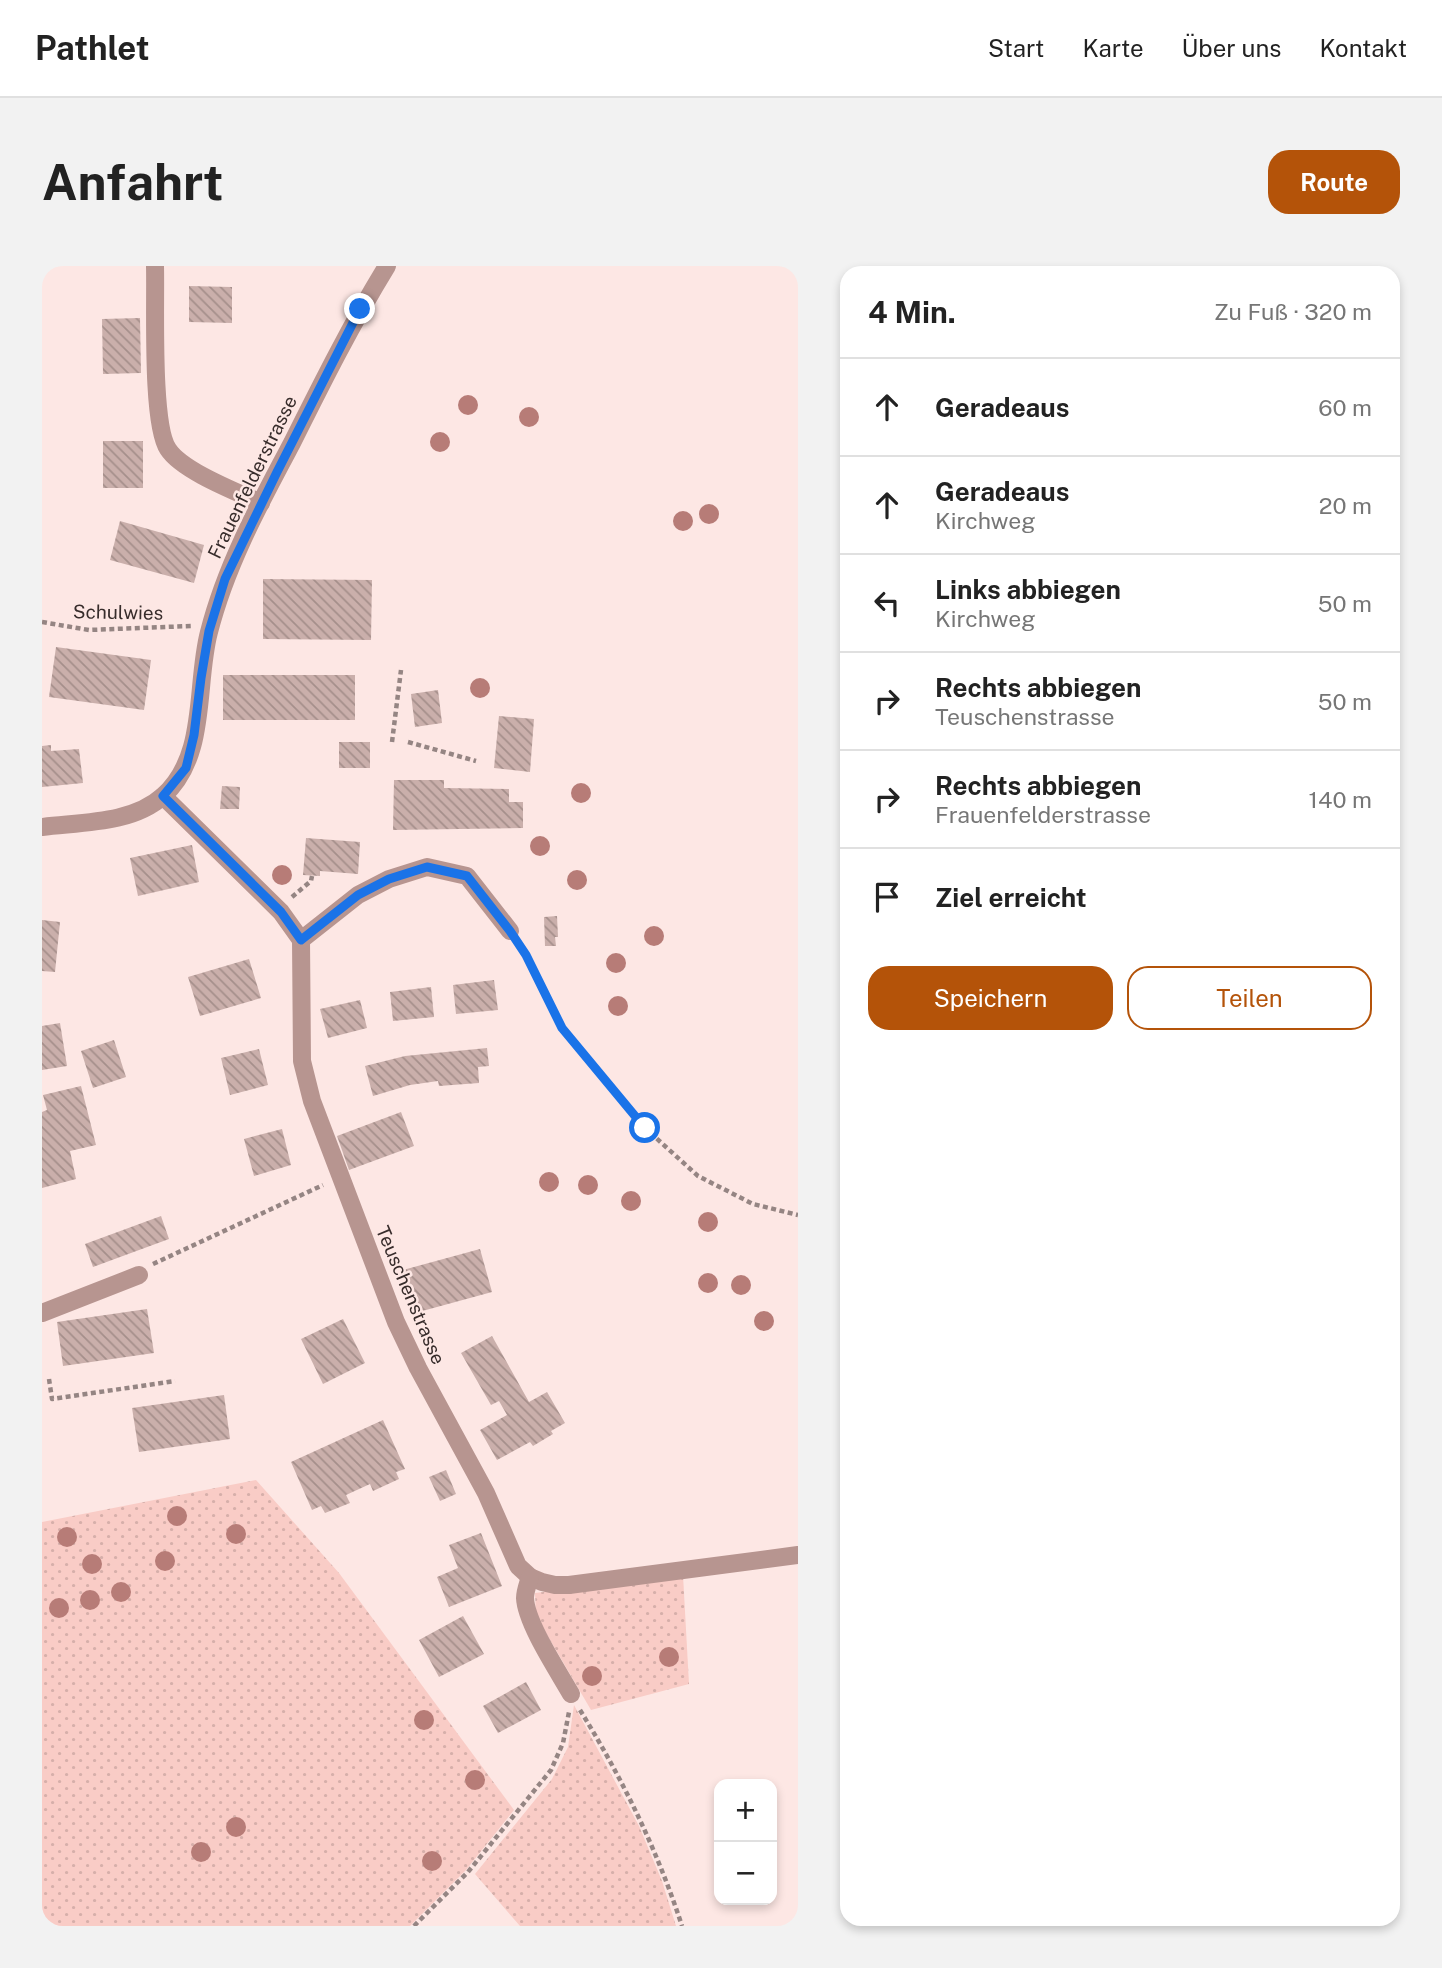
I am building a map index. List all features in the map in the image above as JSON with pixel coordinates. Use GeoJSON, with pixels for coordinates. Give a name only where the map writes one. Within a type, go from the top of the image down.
{"type":"FeatureCollection","features":[{"type":"Feature","properties":{"kind":"street"},"geometry":{"type":"LineString","coordinates":[[155,266],[158,421],[167,449],[188,468],[261,503]]}},
{"type":"Feature","properties":{"kind":"street","name":"Frauenfelderstrasse"},"geometry":{"type":"LineString","coordinates":[[42,827],[124,816],[146,808],[163,796],[186,768],[194,735],[209,631],[225,579],[360,309],[387,266]]}},
{"type":"Feature","properties":{"kind":"street"},"geometry":{"type":"LineString","coordinates":[[163,796],[277,908],[301,940],[358,895],[389,879],[427,867],[467,876],[510,931]]}},
{"type":"Feature","properties":{"kind":"street","name":"Teuschenstrasse"},"geometry":{"type":"LineString","coordinates":[[301,940],[302,1061],[312,1101],[407,1345],[486,1493],[518,1566],[530,1577]]}},
{"type":"Feature","properties":{"kind":"street"},"geometry":{"type":"LineString","coordinates":[[42,1313],[139,1275]]}},
{"type":"Feature","properties":{"kind":"street"},"geometry":{"type":"LineString","coordinates":[[570,1694],[527,1609],[525,1596],[530,1577],[555,1585],[569,1585],[798,1555]]}},
{"type":"Feature","properties":{"kind":"path","name":"Schulwies"},"geometry":{"type":"LineString","coordinates":[[42,622],[89,630],[193,626]]}},
{"type":"Feature","properties":{"kind":"path"},"geometry":{"type":"LineString","coordinates":[[392,742],[401,670]]}},
{"type":"Feature","properties":{"kind":"path"},"geometry":{"type":"LineString","coordinates":[[408,742],[476,761]]}},
{"type":"Feature","properties":{"kind":"path"},"geometry":{"type":"LineString","coordinates":[[277,908],[311,881],[312,876]]}},
{"type":"Feature","properties":{"kind":"path"},"geometry":{"type":"LineString","coordinates":[[510,931],[526,955],[562,1028],[645,1128],[698,1176],[753,1204],[798,1214]]}},
{"type":"Feature","properties":{"kind":"path"},"geometry":{"type":"LineString","coordinates":[[139,1275],[157,1261],[340,1178]]}},
{"type":"Feature","properties":{"kind":"path"},"geometry":{"type":"LineString","coordinates":[[49,1379],[52,1399],[175,1381]]}},
{"type":"Feature","properties":{"kind":"path"},"geometry":{"type":"LineString","coordinates":[[414,1926],[468,1872],[551,1770],[567,1725],[570,1694]]}},
{"type":"Feature","properties":{"kind":"path"},"geometry":{"type":"LineString","coordinates":[[570,1694],[595,1733],[644,1826],[682,1926]]}},
{"type":"Feature","properties":{"kind":"shaded area"},"geometry":{"type":"Polygon","coordinates":[[[256,1480],[339,1573],[514,1810],[466,1870],[410,1926],[42,1926],[42,1522],[256,1480]]]}},
{"type":"Feature","properties":{"kind":"shaded area"},"geometry":{"type":"Polygon","coordinates":[[[683,1575],[689,1684],[591,1710],[536,1616],[535,1593],[683,1575]]]}},
{"type":"Feature","properties":{"kind":"shaded area"},"geometry":{"type":"Polygon","coordinates":[[[574,1705],[639,1826],[662,1881],[676,1926],[520,1926],[475,1874],[552,1779],[568,1747],[574,1705]]]}},
{"type":"Feature","properties":{"kind":"building"},"geometry":{"type":"Polygon","coordinates":[[[189,286],[232,287],[232,323],[189,322],[189,286]]]}},
{"type":"Feature","properties":{"kind":"building"},"geometry":{"type":"Polygon","coordinates":[[[140,318],[141,373],[103,374],[102,319],[140,318]]]}},
{"type":"Feature","properties":{"kind":"building"},"geometry":{"type":"Polygon","coordinates":[[[103,441],[143,441],[143,488],[103,488],[103,441]]]}},
{"type":"Feature","properties":{"kind":"building"},"geometry":{"type":"Polygon","coordinates":[[[120,521],[204,545],[194,583],[110,560],[120,521]]]}},
{"type":"Feature","properties":{"kind":"building"},"geometry":{"type":"Polygon","coordinates":[[[263,579],[372,580],[371,640],[263,639],[263,579]]]}},
{"type":"Feature","properties":{"kind":"building"},"geometry":{"type":"Polygon","coordinates":[[[56,647],[151,660],[144,710],[49,697],[56,647]]]}},
{"type":"Feature","properties":{"kind":"building"},"geometry":{"type":"Polygon","coordinates":[[[223,675],[355,675],[355,720],[223,720],[223,675]]]}},
{"type":"Feature","properties":{"kind":"building"},"geometry":{"type":"Polygon","coordinates":[[[438,690],[442,723],[415,727],[411,694],[438,690]]]}},
{"type":"Feature","properties":{"kind":"building"},"geometry":{"type":"Polygon","coordinates":[[[499,716],[534,719],[530,772],[494,768],[499,716]]]}},
{"type":"Feature","properties":{"kind":"building"},"geometry":{"type":"Polygon","coordinates":[[[339,742],[370,742],[370,768],[339,768],[339,742]]]}},
{"type":"Feature","properties":{"kind":"building"},"geometry":{"type":"Polygon","coordinates":[[[51,745],[51,751],[79,749],[83,783],[42,787],[42,746],[51,745]]]}},
{"type":"Feature","properties":{"kind":"building"},"geometry":{"type":"Polygon","coordinates":[[[394,780],[444,780],[444,788],[509,789],[509,802],[523,802],[523,828],[393,830],[394,780]]]}},
{"type":"Feature","properties":{"kind":"building"},"geometry":{"type":"Polygon","coordinates":[[[222,786],[240,787],[239,809],[220,809],[222,786]]]}},
{"type":"Feature","properties":{"kind":"building"},"geometry":{"type":"Polygon","coordinates":[[[306,838],[360,842],[358,874],[320,871],[320,876],[303,875],[306,838]]]}},
{"type":"Feature","properties":{"kind":"building"},"geometry":{"type":"Polygon","coordinates":[[[192,845],[199,882],[138,896],[130,858],[192,845]]]}},
{"type":"Feature","properties":{"kind":"building"},"geometry":{"type":"Polygon","coordinates":[[[557,916],[556,946],[545,946],[544,917],[557,916]]]}},
{"type":"Feature","properties":{"kind":"building"},"geometry":{"type":"Polygon","coordinates":[[[42,920],[60,922],[55,972],[42,971],[42,920]]]}},
{"type":"Feature","properties":{"kind":"building"},"geometry":{"type":"Polygon","coordinates":[[[249,959],[261,998],[200,1016],[188,977],[249,959]]]}},
{"type":"Feature","properties":{"kind":"building"},"geometry":{"type":"Polygon","coordinates":[[[494,980],[498,1010],[456,1014],[453,985],[494,980]]]}},
{"type":"Feature","properties":{"kind":"building"},"geometry":{"type":"Polygon","coordinates":[[[431,987],[434,1017],[393,1021],[390,992],[431,987]]]}},
{"type":"Feature","properties":{"kind":"building"},"geometry":{"type":"Polygon","coordinates":[[[360,1000],[367,1028],[328,1038],[320,1009],[360,1000]]]}},
{"type":"Feature","properties":{"kind":"building"},"geometry":{"type":"Polygon","coordinates":[[[60,1023],[67,1066],[42,1070],[42,1026],[60,1023]]]}},
{"type":"Feature","properties":{"kind":"building"},"geometry":{"type":"Polygon","coordinates":[[[114,1040],[126,1077],[93,1088],[81,1051],[114,1040]]]}},
{"type":"Feature","properties":{"kind":"building"},"geometry":{"type":"Polygon","coordinates":[[[487,1048],[489,1066],[478,1067],[479,1083],[439,1086],[438,1081],[410,1085],[373,1096],[365,1066],[405,1056],[487,1048]]]}},
{"type":"Feature","properties":{"kind":"building"},"geometry":{"type":"Polygon","coordinates":[[[259,1049],[268,1085],[230,1095],[221,1058],[259,1049]]]}},
{"type":"Feature","properties":{"kind":"building"},"geometry":{"type":"Polygon","coordinates":[[[81,1086],[96,1145],[70,1151],[76,1179],[42,1188],[42,1112],[47,1110],[43,1095],[81,1086]]]}},
{"type":"Feature","properties":{"kind":"building"},"geometry":{"type":"Polygon","coordinates":[[[401,1112],[414,1146],[349,1170],[337,1136],[401,1112]]]}},
{"type":"Feature","properties":{"kind":"building"},"geometry":{"type":"Polygon","coordinates":[[[282,1129],[291,1165],[254,1176],[244,1139],[282,1129]]]}},
{"type":"Feature","properties":{"kind":"building"},"geometry":{"type":"Polygon","coordinates":[[[161,1216],[169,1239],[93,1267],[85,1244],[161,1216]]]}},
{"type":"Feature","properties":{"kind":"building"},"geometry":{"type":"Polygon","coordinates":[[[480,1249],[492,1292],[415,1313],[403,1270],[480,1249]]]}},
{"type":"Feature","properties":{"kind":"building"},"geometry":{"type":"Polygon","coordinates":[[[147,1309],[154,1353],[63,1366],[57,1322],[147,1309]]]}},
{"type":"Feature","properties":{"kind":"building"},"geometry":{"type":"Polygon","coordinates":[[[343,1319],[365,1363],[323,1384],[301,1339],[343,1319]]]}},
{"type":"Feature","properties":{"kind":"building"},"geometry":{"type":"Polygon","coordinates":[[[492,1336],[529,1402],[547,1392],[565,1423],[533,1446],[530,1442],[497,1460],[480,1430],[507,1415],[499,1401],[491,1405],[461,1353],[492,1336]]]}},
{"type":"Feature","properties":{"kind":"building"},"geometry":{"type":"Polygon","coordinates":[[[224,1395],[230,1439],[139,1452],[132,1408],[224,1395]]]}},
{"type":"Feature","properties":{"kind":"building"},"geometry":{"type":"Polygon","coordinates":[[[383,1420],[405,1469],[396,1472],[399,1479],[373,1491],[370,1484],[346,1495],[350,1503],[325,1513],[321,1506],[312,1510],[291,1462],[383,1420]]]}},
{"type":"Feature","properties":{"kind":"building"},"geometry":{"type":"Polygon","coordinates":[[[446,1470],[456,1494],[440,1501],[429,1477],[446,1470]]]}},
{"type":"Feature","properties":{"kind":"building"},"geometry":{"type":"Polygon","coordinates":[[[481,1533],[502,1586],[449,1607],[437,1577],[458,1568],[449,1545],[481,1533]]]}},
{"type":"Feature","properties":{"kind":"building"},"geometry":{"type":"Polygon","coordinates":[[[463,1616],[484,1654],[439,1677],[419,1640],[463,1616]]]}},
{"type":"Feature","properties":{"kind":"building"},"geometry":{"type":"Polygon","coordinates":[[[526,1682],[541,1710],[498,1733],[483,1706],[526,1682]]]}},
{"type":"Feature","properties":{"kind":"route"},"geometry":{"type":"LineString","coordinates":[[360,309],[225,579],[209,631],[194,735],[186,768],[163,796],[281,912],[301,940],[358,895],[389,879],[427,867],[467,876],[526,955],[562,1028],[645,1128]]}}]}
